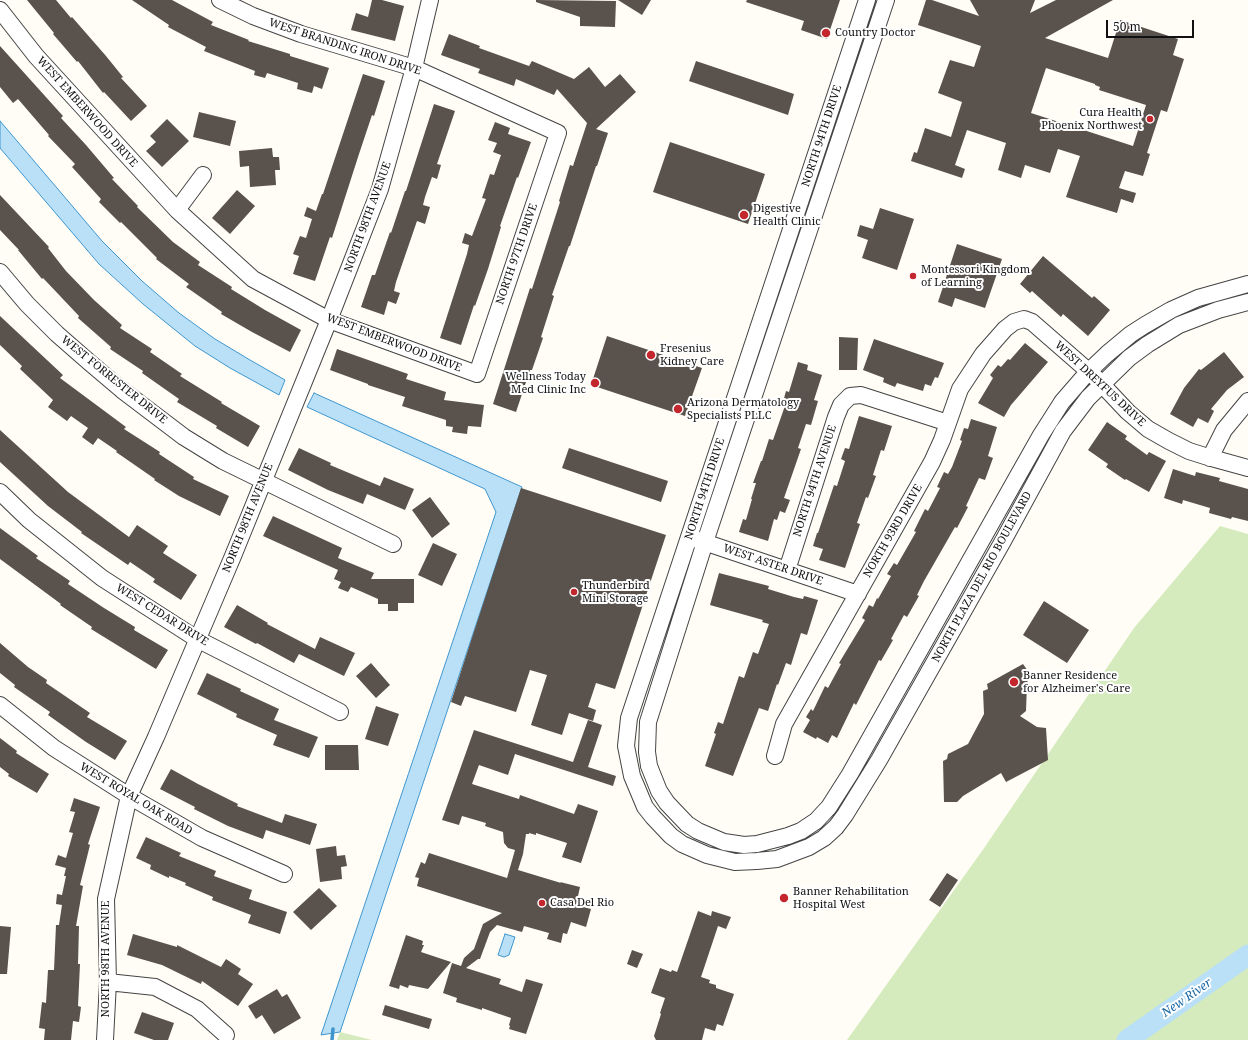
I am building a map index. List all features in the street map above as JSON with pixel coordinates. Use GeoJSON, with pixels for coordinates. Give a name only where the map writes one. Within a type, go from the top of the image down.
{"type":"FeatureCollection","features":[{"type":"Feature","properties":{"kind":"street","name":"WEST BRANDING IRON DRIVE"},"geometry":{"type":"LineString","coordinates":[[220,0],[253,16],[301,34],[414,68],[558,133]]}},
{"type":"Feature","properties":{"kind":"street","name":"NORTH 98TH AVENUE"},"geometry":{"type":"LineString","coordinates":[[105,1040],[108,982],[106,899],[129,796],[156,738],[233,556],[329,320],[380,189],[414,68],[430,0]]}},
{"type":"Feature","properties":{"kind":"street","name":"NORTH 94TH DRIVE"},"geometry":{"type":"LineString","coordinates":[[735,862],[707,855],[682,844],[664,829],[645,807],[635,787],[629,763],[626,746],[629,718],[867,0]]}},
{"type":"Feature","properties":{"kind":"street","name":"NORTH 94TH DRIVE"},"geometry":{"type":"LineString","coordinates":[[736,844],[724,842],[698,831],[677,814],[659,792],[649,766],[647,738],[648,722],[705,542],[886,0]]}},
{"type":"Feature","properties":{"kind":"street","name":"WEST EMBERWOOD DRIVE"},"geometry":{"type":"LineString","coordinates":[[0,10],[36,56],[177,210],[254,279],[329,320],[477,374]]}},
{"type":"Feature","properties":{"kind":"street","name":"NORTH 97TH DRIVE"},"geometry":{"type":"LineString","coordinates":[[477,374],[558,133]]}},
{"type":"Feature","properties":{"kind":"street"},"geometry":{"type":"LineString","coordinates":[[177,210],[203,175]]}},
{"type":"Feature","properties":{"kind":"street","name":"WEST FORRESTER DRIVE"},"geometry":{"type":"LineString","coordinates":[[0,272],[27,304],[57,334],[122,390],[184,437],[223,461],[393,544]]}},
{"type":"Feature","properties":{"kind":"street"},"geometry":{"type":"LineString","coordinates":[[775,278],[791,284]]}},
{"type":"Feature","properties":{"kind":"street","name":"NORTH PLAZA DEL RIO BOULEVARD"},"geometry":{"type":"LineString","coordinates":[[736,844],[757,844],[801,831],[816,821],[829,807],[863,751],[1041,435],[1062,402],[1088,372],[1131,334],[1171,310],[1198,298],[1248,284]]}},
{"type":"Feature","properties":{"kind":"street"},"geometry":{"type":"LineString","coordinates":[[1198,298],[1204,314]]}},
{"type":"Feature","properties":{"kind":"street","name":"NORTH PLAZA DEL RIO BOULEVARD"},"geometry":{"type":"LineString","coordinates":[[735,862],[756,862],[777,858],[810,847],[824,838],[836,827],[879,760],[1003,541],[1063,431],[1088,398],[1129,358],[1179,324],[1204,314],[1248,302]]}},
{"type":"Feature","properties":{"kind":"street","name":"WEST DREYFUS DRIVE"},"geometry":{"type":"LineString","coordinates":[[1024,319],[1032,322],[1102,384],[1128,412],[1148,429],[1189,450],[1210,458],[1248,468]]}},
{"type":"Feature","properties":{"kind":"street","name":"NORTH 93RD DRIVE"},"geometry":{"type":"LineString","coordinates":[[774,756],[784,724],[932,462],[942,440],[960,389],[983,354],[1005,328],[1014,322],[1024,319]]}},
{"type":"Feature","properties":{"kind":"street","name":"NORTH 94TH AVENUE"},"geometry":{"type":"LineString","coordinates":[[786,570],[836,417],[841,405],[850,396],[861,395],[948,423]]}},
{"type":"Feature","properties":{"kind":"street"},"geometry":{"type":"LineString","coordinates":[[1210,458],[1224,430],[1248,401]]}},
{"type":"Feature","properties":{"kind":"street","name":"WEST CEDAR DRIVE"},"geometry":{"type":"LineString","coordinates":[[0,492],[29,520],[102,578],[197,639],[340,712]]}},
{"type":"Feature","properties":{"kind":"street","name":"WEST ASTER DRIVE"},"geometry":{"type":"LineString","coordinates":[[689,537],[858,594]]}},
{"type":"Feature","properties":{"kind":"street","name":"WEST ROYAL OAK ROAD"},"geometry":{"type":"LineString","coordinates":[[0,705],[54,748],[129,796],[202,838],[284,874]]}},
{"type":"Feature","properties":{"kind":"street"},"geometry":{"type":"LineString","coordinates":[[863,751],[879,760]]}},
{"type":"Feature","properties":{"kind":"street"},"geometry":{"type":"LineString","coordinates":[[645,807],[662,796]]}},
{"type":"Feature","properties":{"kind":"street"},"geometry":{"type":"LineString","coordinates":[[108,982],[155,987],[197,1009],[226,1035]]}},
{"type":"Feature","properties":{"kind":"green space"},"geometry":{"type":"Polygon","coordinates":[[[1220,526],[1248,534],[1248,1040],[847,1040],[982,851],[1134,628],[1220,526]]]}},
{"type":"Feature","properties":{"kind":"green space"},"geometry":{"type":"Polygon","coordinates":[[[340,1032],[372,1040],[337,1040],[340,1032]]]}},
{"type":"Feature","properties":{"kind":"water"},"geometry":{"type":"Polygon","coordinates":[[[0,121],[102,241],[142,281],[179,313],[215,339],[285,380],[279,395],[230,368],[195,346],[143,304],[99,264],[0,148],[0,121]]]}},
{"type":"Feature","properties":{"kind":"water"},"geometry":{"type":"Polygon","coordinates":[[[314,393],[522,487],[340,1032],[321,1035],[496,512],[485,489],[307,407],[314,393]]]}},
{"type":"Feature","properties":{"kind":"water"},"geometry":{"type":"Polygon","coordinates":[[[505,934],[515,937],[509,955],[504,957],[498,955],[505,934]]]}},
{"type":"Feature","properties":{"kind":"building"},"geometry":{"type":"Polygon","coordinates":[[[27,0],[56,0],[106,56],[123,77],[121,78],[147,106],[131,121],[104,92],[103,93],[78,61],[77,62],[53,34],[54,33],[27,0]]]}},
{"type":"Feature","properties":{"kind":"building"},"geometry":{"type":"Polygon","coordinates":[[[132,0],[172,0],[213,22],[211,25],[249,40],[248,41],[329,68],[322,89],[314,86],[312,93],[297,89],[298,83],[267,73],[265,78],[254,75],[255,71],[204,51],[206,47],[168,27],[169,25],[132,0]]]}},
{"type":"Feature","properties":{"kind":"building"},"geometry":{"type":"Polygon","coordinates":[[[372,0],[382,0],[404,6],[395,41],[351,30],[356,13],[368,17],[372,0]]]}},
{"type":"Feature","properties":{"kind":"building"},"geometry":{"type":"Polygon","coordinates":[[[536,0],[616,1],[615,27],[580,26],[580,17],[536,2],[536,0]]]}},
{"type":"Feature","properties":{"kind":"building"},"geometry":{"type":"Polygon","coordinates":[[[618,0],[651,0],[642,15],[618,0]]]}},
{"type":"Feature","properties":{"kind":"building"},"geometry":{"type":"Polygon","coordinates":[[[747,0],[840,0],[827,39],[801,30],[804,21],[746,2],[747,0]]]}},
{"type":"Feature","properties":{"kind":"building"},"geometry":{"type":"Polygon","coordinates":[[[926,0],[932,0],[979,16],[970,0],[1035,0],[1030,13],[1056,0],[1113,0],[1045,38],[1108,58],[1120,20],[1178,39],[1173,55],[1184,59],[1167,112],[1161,110],[1147,153],[1150,154],[1143,176],[1125,171],[1119,188],[1136,193],[1133,203],[1121,199],[1117,213],[1066,197],[1080,156],[1058,149],[1050,173],[1025,165],[1021,178],[998,170],[1006,143],[967,130],[955,165],[965,169],[962,178],[911,161],[914,152],[917,153],[925,128],[951,137],[962,102],[938,93],[950,60],[974,67],[981,46],[918,25],[926,0]],[[1046,68],[1031,113],[1133,146],[1146,105],[1099,90],[1100,87],[1046,68]]]}},
{"type":"Feature","properties":{"kind":"building"},"geometry":{"type":"Polygon","coordinates":[[[449,34],[480,46],[479,48],[529,66],[532,61],[574,79],[589,67],[605,87],[620,74],[636,92],[596,129],[608,133],[552,295],[554,296],[541,337],[543,338],[532,370],[530,370],[516,412],[493,404],[530,288],[532,289],[560,202],[559,201],[570,165],[573,166],[587,123],[557,89],[554,95],[516,79],[514,86],[478,73],[480,69],[441,55],[449,34]]]}},
{"type":"Feature","properties":{"kind":"building"},"geometry":{"type":"Polygon","coordinates":[[[0,46],[63,116],[61,118],[114,178],[112,179],[138,206],[137,207],[173,242],[200,262],[198,265],[232,287],[231,289],[301,330],[290,352],[221,314],[222,312],[186,287],[189,284],[156,259],[157,258],[99,202],[101,199],[72,167],[75,164],[48,136],[49,135],[18,99],[13,103],[0,87],[0,46]]]}},
{"type":"Feature","properties":{"kind":"building"},"geometry":{"type":"Polygon","coordinates":[[[696,61],[794,94],[788,115],[689,81],[696,61]]]}},
{"type":"Feature","properties":{"kind":"building"},"geometry":{"type":"Polygon","coordinates":[[[363,74],[385,81],[374,116],[372,115],[332,238],[330,237],[315,281],[293,274],[299,256],[293,254],[300,236],[306,238],[312,219],[304,216],[307,207],[316,211],[363,74]]]}},
{"type":"Feature","properties":{"kind":"building"},"geometry":{"type":"Polygon","coordinates":[[[434,104],[455,111],[437,164],[441,165],[437,179],[432,177],[425,197],[423,205],[430,207],[425,224],[417,221],[396,282],[394,291],[400,293],[396,304],[388,301],[384,315],[361,307],[372,275],[375,275],[390,232],[391,233],[434,104]]]}},
{"type":"Feature","properties":{"kind":"building"},"geometry":{"type":"Polygon","coordinates":[[[199,112],[236,121],[230,146],[193,137],[199,112]]]}},
{"type":"Feature","properties":{"kind":"building"},"geometry":{"type":"Polygon","coordinates":[[[167,119],[189,141],[162,167],[146,151],[156,142],[150,136],[167,119]]]}},
{"type":"Feature","properties":{"kind":"building"},"geometry":{"type":"Polygon","coordinates":[[[495,122],[510,128],[508,134],[531,142],[500,226],[501,227],[488,269],[461,345],[440,338],[467,254],[469,245],[462,243],[465,233],[472,236],[486,199],[482,198],[490,174],[494,175],[501,155],[493,152],[497,143],[488,140],[495,122]]]}},
{"type":"Feature","properties":{"kind":"building"},"geometry":{"type":"Polygon","coordinates":[[[670,142],[765,174],[748,224],[653,192],[670,142]]]}},
{"type":"Feature","properties":{"kind":"building"},"geometry":{"type":"Polygon","coordinates":[[[272,148],[273,157],[279,157],[280,170],[275,170],[276,185],[250,187],[249,166],[240,167],[239,151],[272,148]]]}},
{"type":"Feature","properties":{"kind":"building"},"geometry":{"type":"Polygon","coordinates":[[[237,190],[255,206],[230,234],[212,218],[237,190]]]}},
{"type":"Feature","properties":{"kind":"building"},"geometry":{"type":"Polygon","coordinates":[[[0,195],[49,247],[48,248],[66,271],[94,300],[122,325],[120,328],[152,349],[150,352],[182,374],[180,376],[260,426],[248,447],[177,402],[179,399],[142,373],[143,371],[110,349],[111,347],[78,318],[79,316],[43,278],[42,279],[19,250],[0,230],[0,195]]]}},
{"type":"Feature","properties":{"kind":"building"},"geometry":{"type":"Polygon","coordinates":[[[880,208],[914,219],[897,270],[862,258],[868,240],[857,236],[860,225],[873,229],[880,208]]]}},
{"type":"Feature","properties":{"kind":"building"},"geometry":{"type":"Polygon","coordinates":[[[957,244],[1002,259],[985,308],[955,298],[952,307],[938,302],[957,244]]]}},
{"type":"Feature","properties":{"kind":"building"},"geometry":{"type":"Polygon","coordinates":[[[1043,256],[1092,298],[1094,296],[1110,310],[1088,336],[1063,314],[1061,317],[1032,291],[1030,293],[1020,284],[1043,256]]]}},
{"type":"Feature","properties":{"kind":"building"},"geometry":{"type":"Polygon","coordinates":[[[0,316],[63,375],[60,378],[126,427],[124,429],[160,452],[159,454],[194,477],[193,479],[229,496],[220,516],[179,496],[154,480],[155,479],[98,438],[93,445],[82,437],[88,428],[71,416],[67,421],[48,407],[53,400],[20,369],[22,366],[0,345],[0,316]]]}},
{"type":"Feature","properties":{"kind":"building"},"geometry":{"type":"Polygon","coordinates":[[[607,336],[702,368],[685,416],[591,385],[607,336]]]}},
{"type":"Feature","properties":{"kind":"building"},"geometry":{"type":"Polygon","coordinates":[[[839,337],[858,338],[857,370],[839,370],[839,337]]]}},
{"type":"Feature","properties":{"kind":"building"},"geometry":{"type":"Polygon","coordinates":[[[874,339],[944,363],[938,378],[935,377],[931,386],[925,384],[923,391],[897,383],[895,387],[883,382],[884,378],[863,370],[874,339]]]}},
{"type":"Feature","properties":{"kind":"building"},"geometry":{"type":"Polygon","coordinates":[[[1025,343],[1048,362],[1011,405],[1004,417],[978,403],[993,378],[990,375],[998,365],[1001,367],[1008,359],[1010,360],[1025,343]]]}},
{"type":"Feature","properties":{"kind":"building"},"geometry":{"type":"Polygon","coordinates":[[[337,349],[408,374],[406,379],[446,392],[444,400],[484,405],[481,427],[468,426],[467,434],[452,432],[453,427],[446,426],[446,420],[402,406],[405,397],[368,385],[330,370],[337,349]]]}},
{"type":"Feature","properties":{"kind":"building"},"geometry":{"type":"Polygon","coordinates":[[[1224,352],[1244,377],[1227,390],[1211,409],[1214,411],[1208,423],[1198,418],[1193,427],[1170,414],[1184,388],[1199,369],[1201,370],[1224,352]]]}},
{"type":"Feature","properties":{"kind":"building"},"geometry":{"type":"Polygon","coordinates":[[[798,362],[808,365],[807,370],[822,375],[814,400],[818,401],[811,425],[806,424],[798,448],[801,449],[784,498],[790,500],[785,513],[780,511],[777,520],[774,519],[768,541],[739,532],[743,519],[746,520],[752,499],[756,483],[753,483],[769,439],[773,440],[786,403],[783,402],[786,391],[789,392],[798,362]]]}},
{"type":"Feature","properties":{"kind":"building"},"geometry":{"type":"Polygon","coordinates":[[[859,416],[892,426],[884,451],[881,450],[873,475],[876,476],[868,498],[866,497],[857,523],[860,524],[845,568],[819,560],[823,549],[813,546],[834,485],[837,486],[845,461],[841,459],[845,448],[849,449],[859,416]]]}},
{"type":"Feature","properties":{"kind":"building"},"geometry":{"type":"Polygon","coordinates":[[[971,419],[997,427],[988,456],[993,458],[985,480],[979,478],[966,506],[968,507],[957,528],[955,527],[924,581],[917,595],[919,596],[907,617],[904,615],[891,639],[893,640],[881,661],[879,660],[856,705],[854,703],[837,738],[832,735],[828,743],[817,737],[816,739],[803,732],[810,720],[806,717],[811,709],[813,711],[825,686],[828,688],[841,664],[839,663],[865,620],[862,618],[869,605],[873,607],[891,576],[887,574],[894,563],[897,565],[916,532],[914,531],[925,509],[928,511],[940,488],[937,487],[944,472],[948,474],[952,467],[962,441],[960,440],[964,428],[968,429],[971,419]]]}},
{"type":"Feature","properties":{"kind":"building"},"geometry":{"type":"Polygon","coordinates":[[[1107,422],[1127,436],[1125,439],[1147,455],[1149,452],[1166,461],[1149,492],[1126,479],[1125,480],[1106,467],[1108,464],[1088,450],[1107,422]]]}},
{"type":"Feature","properties":{"kind":"building"},"geometry":{"type":"Polygon","coordinates":[[[0,430],[68,492],[129,537],[137,525],[168,546],[163,553],[197,575],[181,600],[153,582],[155,579],[130,562],[128,565],[81,533],[82,532],[48,506],[0,462],[0,430]]]}},
{"type":"Feature","properties":{"kind":"building"},"geometry":{"type":"Polygon","coordinates":[[[299,448],[331,463],[330,465],[380,486],[384,477],[414,489],[405,510],[367,494],[363,504],[328,490],[288,470],[299,448]]]}},
{"type":"Feature","properties":{"kind":"building"},"geometry":{"type":"Polygon","coordinates":[[[569,448],[668,481],[661,502],[562,468],[569,448]]]}},
{"type":"Feature","properties":{"kind":"building"},"geometry":{"type":"Polygon","coordinates":[[[1173,469],[1195,476],[1196,472],[1220,478],[1219,481],[1248,489],[1248,521],[1232,517],[1231,519],[1209,513],[1210,508],[1183,500],[1182,504],[1164,498],[1173,469]]]}},
{"type":"Feature","properties":{"kind":"building"},"geometry":{"type":"Polygon","coordinates":[[[521,488],[666,535],[615,689],[596,683],[588,707],[596,710],[593,721],[569,713],[562,735],[531,725],[547,675],[530,670],[516,712],[465,696],[461,706],[451,702],[521,488]]]}},
{"type":"Feature","properties":{"kind":"building"},"geometry":{"type":"Polygon","coordinates":[[[430,497],[450,524],[432,538],[412,510],[430,497]]]}},
{"type":"Feature","properties":{"kind":"building"},"geometry":{"type":"Polygon","coordinates":[[[273,516],[342,548],[338,558],[374,573],[371,579],[414,579],[414,603],[398,603],[398,611],[388,611],[388,604],[378,604],[378,599],[351,587],[348,592],[338,588],[341,582],[334,579],[338,570],[263,536],[273,516]]]}},
{"type":"Feature","properties":{"kind":"building"},"geometry":{"type":"Polygon","coordinates":[[[0,528],[38,556],[36,558],[70,581],[68,584],[135,627],[134,630],[168,650],[156,669],[91,629],[92,627],[60,605],[61,604],[0,559],[0,528]]]}},
{"type":"Feature","properties":{"kind":"building"},"geometry":{"type":"Polygon","coordinates":[[[433,543],[457,554],[442,586],[418,575],[433,543]]]}},
{"type":"Feature","properties":{"kind":"building"},"geometry":{"type":"Polygon","coordinates":[[[719,573],[769,586],[768,589],[794,597],[803,599],[804,596],[818,600],[807,635],[801,633],[791,665],[786,663],[768,711],[759,708],[733,776],[705,766],[716,734],[714,733],[718,722],[723,724],[739,676],[744,678],[753,652],[758,654],[769,624],[762,622],[763,620],[710,605],[719,573]]]}},
{"type":"Feature","properties":{"kind":"building"},"geometry":{"type":"Polygon","coordinates":[[[1044,601],[1089,630],[1067,663],[1023,635],[1044,601]]]}},
{"type":"Feature","properties":{"kind":"building"},"geometry":{"type":"Polygon","coordinates":[[[237,605],[268,623],[267,624],[315,649],[320,637],[355,653],[344,676],[299,654],[294,663],[224,627],[237,605]]]}},
{"type":"Feature","properties":{"kind":"building"},"geometry":{"type":"Polygon","coordinates":[[[0,643],[28,667],[47,680],[46,683],[90,713],[87,717],[127,741],[115,760],[86,742],[48,715],[50,712],[14,687],[15,685],[0,673],[0,643]]]}},
{"type":"Feature","properties":{"kind":"building"},"geometry":{"type":"Polygon","coordinates":[[[371,663],[390,685],[376,698],[356,676],[371,663]]]}},
{"type":"Feature","properties":{"kind":"building"},"geometry":{"type":"Polygon","coordinates":[[[1023,664],[1030,674],[1027,683],[1026,711],[1020,716],[1037,727],[1046,728],[1048,760],[1006,782],[1001,773],[963,796],[957,802],[944,802],[943,761],[947,759],[948,754],[968,744],[984,714],[983,691],[988,689],[987,684],[1023,664]]]}},
{"type":"Feature","properties":{"kind":"building"},"geometry":{"type":"Polygon","coordinates":[[[207,673],[241,689],[240,691],[279,709],[274,720],[318,737],[309,758],[273,745],[277,735],[236,717],[237,714],[197,694],[207,673]]]}},
{"type":"Feature","properties":{"kind":"building"},"geometry":{"type":"Polygon","coordinates":[[[376,706],[399,714],[388,746],[365,739],[376,706]]]}},
{"type":"Feature","properties":{"kind":"building","name":"Casa Del Rio"},"geometry":{"type":"Polygon","coordinates":[[[588,720],[602,725],[588,767],[616,776],[613,786],[515,754],[508,775],[479,765],[472,784],[519,799],[520,795],[574,814],[578,804],[598,811],[581,863],[562,857],[567,843],[536,833],[536,835],[529,833],[526,834],[523,854],[518,870],[580,887],[576,905],[591,909],[586,927],[571,922],[567,934],[563,933],[561,943],[547,939],[549,933],[524,926],[522,932],[497,925],[490,932],[480,959],[466,968],[501,979],[499,984],[522,992],[526,979],[543,984],[526,1034],[509,1029],[511,1018],[482,1008],[482,1010],[456,1002],[457,998],[443,993],[452,963],[461,966],[464,958],[474,949],[483,924],[502,913],[417,886],[419,878],[415,877],[421,862],[425,864],[429,853],[507,878],[515,850],[508,848],[504,843],[503,832],[485,826],[486,823],[462,816],[459,825],[442,820],[474,730],[573,762],[588,720]]]}},
{"type":"Feature","properties":{"kind":"building"},"geometry":{"type":"Polygon","coordinates":[[[0,738],[17,751],[16,753],[49,774],[37,793],[8,776],[9,774],[0,767],[0,738]]]}},
{"type":"Feature","properties":{"kind":"building"},"geometry":{"type":"Polygon","coordinates":[[[325,745],[358,745],[359,770],[325,770],[325,745]]]}},
{"type":"Feature","properties":{"kind":"building"},"geometry":{"type":"Polygon","coordinates":[[[171,769],[238,804],[237,806],[282,823],[285,814],[317,824],[310,845],[266,830],[263,839],[228,826],[194,809],[195,807],[160,789],[171,769]]]}},
{"type":"Feature","properties":{"kind":"building"},"geometry":{"type":"Polygon","coordinates":[[[74,798],[100,807],[88,844],[90,845],[80,885],[83,886],[76,926],[79,926],[78,964],[80,964],[78,1006],[81,1007],[79,1022],[73,1021],[71,1040],[44,1040],[45,1029],[39,1028],[42,1002],[46,1003],[48,970],[54,970],[56,925],[59,925],[62,905],[56,904],[57,894],[62,895],[66,876],[64,876],[66,868],[55,865],[58,855],[66,858],[73,833],[69,832],[75,812],[70,811],[74,798]]]}},
{"type":"Feature","properties":{"kind":"building"},"geometry":{"type":"Polygon","coordinates":[[[146,837],[181,853],[179,856],[216,871],[214,876],[252,890],[249,899],[287,912],[280,934],[248,923],[251,915],[212,900],[213,897],[185,885],[186,883],[169,876],[169,878],[150,869],[151,865],[136,858],[146,837]]]}},
{"type":"Feature","properties":{"kind":"building"},"geometry":{"type":"Polygon","coordinates":[[[336,846],[337,856],[345,855],[347,866],[341,867],[342,879],[320,882],[316,849],[336,846]]]}},
{"type":"Feature","properties":{"kind":"building"},"geometry":{"type":"Polygon","coordinates":[[[947,873],[958,880],[940,907],[929,900],[947,873]]]}},
{"type":"Feature","properties":{"kind":"building"},"geometry":{"type":"Polygon","coordinates":[[[319,888],[337,906],[311,930],[293,912],[319,888]]]}},
{"type":"Feature","properties":{"kind":"building"},"geometry":{"type":"Polygon","coordinates":[[[698,911],[711,916],[712,911],[731,917],[726,929],[718,926],[701,977],[710,980],[709,983],[716,985],[716,988],[734,994],[723,1026],[717,1024],[715,1031],[705,1028],[702,1040],[656,1040],[654,1036],[665,998],[651,993],[660,968],[671,972],[672,970],[677,972],[698,911]]]}},
{"type":"Feature","properties":{"kind":"building"},"geometry":{"type":"Polygon","coordinates":[[[0,926],[11,927],[7,974],[0,974],[0,926]]]}},
{"type":"Feature","properties":{"kind":"building"},"geometry":{"type":"Polygon","coordinates":[[[133,934],[177,947],[177,945],[221,967],[226,959],[241,969],[238,974],[253,984],[238,1006],[202,981],[201,984],[162,965],[127,955],[133,934]]]}},
{"type":"Feature","properties":{"kind":"building"},"geometry":{"type":"Polygon","coordinates":[[[406,935],[423,941],[422,945],[424,945],[421,952],[451,962],[428,989],[409,985],[408,988],[400,985],[399,989],[389,986],[406,935]]]}},
{"type":"Feature","properties":{"kind":"building"},"geometry":{"type":"Polygon","coordinates":[[[632,950],[643,954],[637,968],[627,964],[632,950]]]}},
{"type":"Feature","properties":{"kind":"building"},"geometry":{"type":"Polygon","coordinates":[[[277,989],[282,997],[287,994],[301,1018],[274,1034],[262,1015],[256,1019],[248,1006],[277,989]]]}},
{"type":"Feature","properties":{"kind":"building"},"geometry":{"type":"Polygon","coordinates":[[[385,1005],[432,1019],[429,1029],[382,1015],[385,1005]]]}},
{"type":"Feature","properties":{"kind":"building"},"geometry":{"type":"Polygon","coordinates":[[[142,1012],[174,1023],[168,1040],[154,1040],[134,1033],[142,1012]]]}},
{"type":"Feature","properties":{"kind":"waterway","name":"New River"},"geometry":{"type":"LineString","coordinates":[[1127,1040],[1248,955]]}},
{"type":"Feature","properties":{"kind":"waterway"},"geometry":{"type":"LineString","coordinates":[[332,1040],[333,1029]]}},
{"type":"Feature","properties":{"kind":"place","name":"Country Doctor"},"geometry":{"type":"Point","coordinates":[826,33]}},
{"type":"Feature","properties":{"kind":"place","name":"Cura Health Phoenix Northwest"},"geometry":{"type":"Point","coordinates":[1150,119]}},
{"type":"Feature","properties":{"kind":"place","name":"Digestive Health Clinic"},"geometry":{"type":"Point","coordinates":[744,215]}},
{"type":"Feature","properties":{"kind":"place","name":"Montessori Kingdom of Learning"},"geometry":{"type":"Point","coordinates":[913,276]}},
{"type":"Feature","properties":{"kind":"place","name":"Fresenius Kidney Care"},"geometry":{"type":"Point","coordinates":[651,355]}},
{"type":"Feature","properties":{"kind":"place","name":"Wellness Today Med Clinic Inc"},"geometry":{"type":"Point","coordinates":[595,383]}},
{"type":"Feature","properties":{"kind":"place","name":"Arizona Dermatology Specialists PLLC"},"geometry":{"type":"Point","coordinates":[678,409]}},
{"type":"Feature","properties":{"kind":"place","name":"Thunderbird Mini Storage"},"geometry":{"type":"Point","coordinates":[574,592]}},
{"type":"Feature","properties":{"kind":"place","name":"Banner Residence for Alzheimer's Care"},"geometry":{"type":"Point","coordinates":[1014,682]}},
{"type":"Feature","properties":{"kind":"place","name":"Banner Rehabilitation Hospital West"},"geometry":{"type":"Point","coordinates":[784,898]}},
{"type":"Feature","properties":{"kind":"place","name":"Casa Del Rio"},"geometry":{"type":"Point","coordinates":[542,903]}}]}
